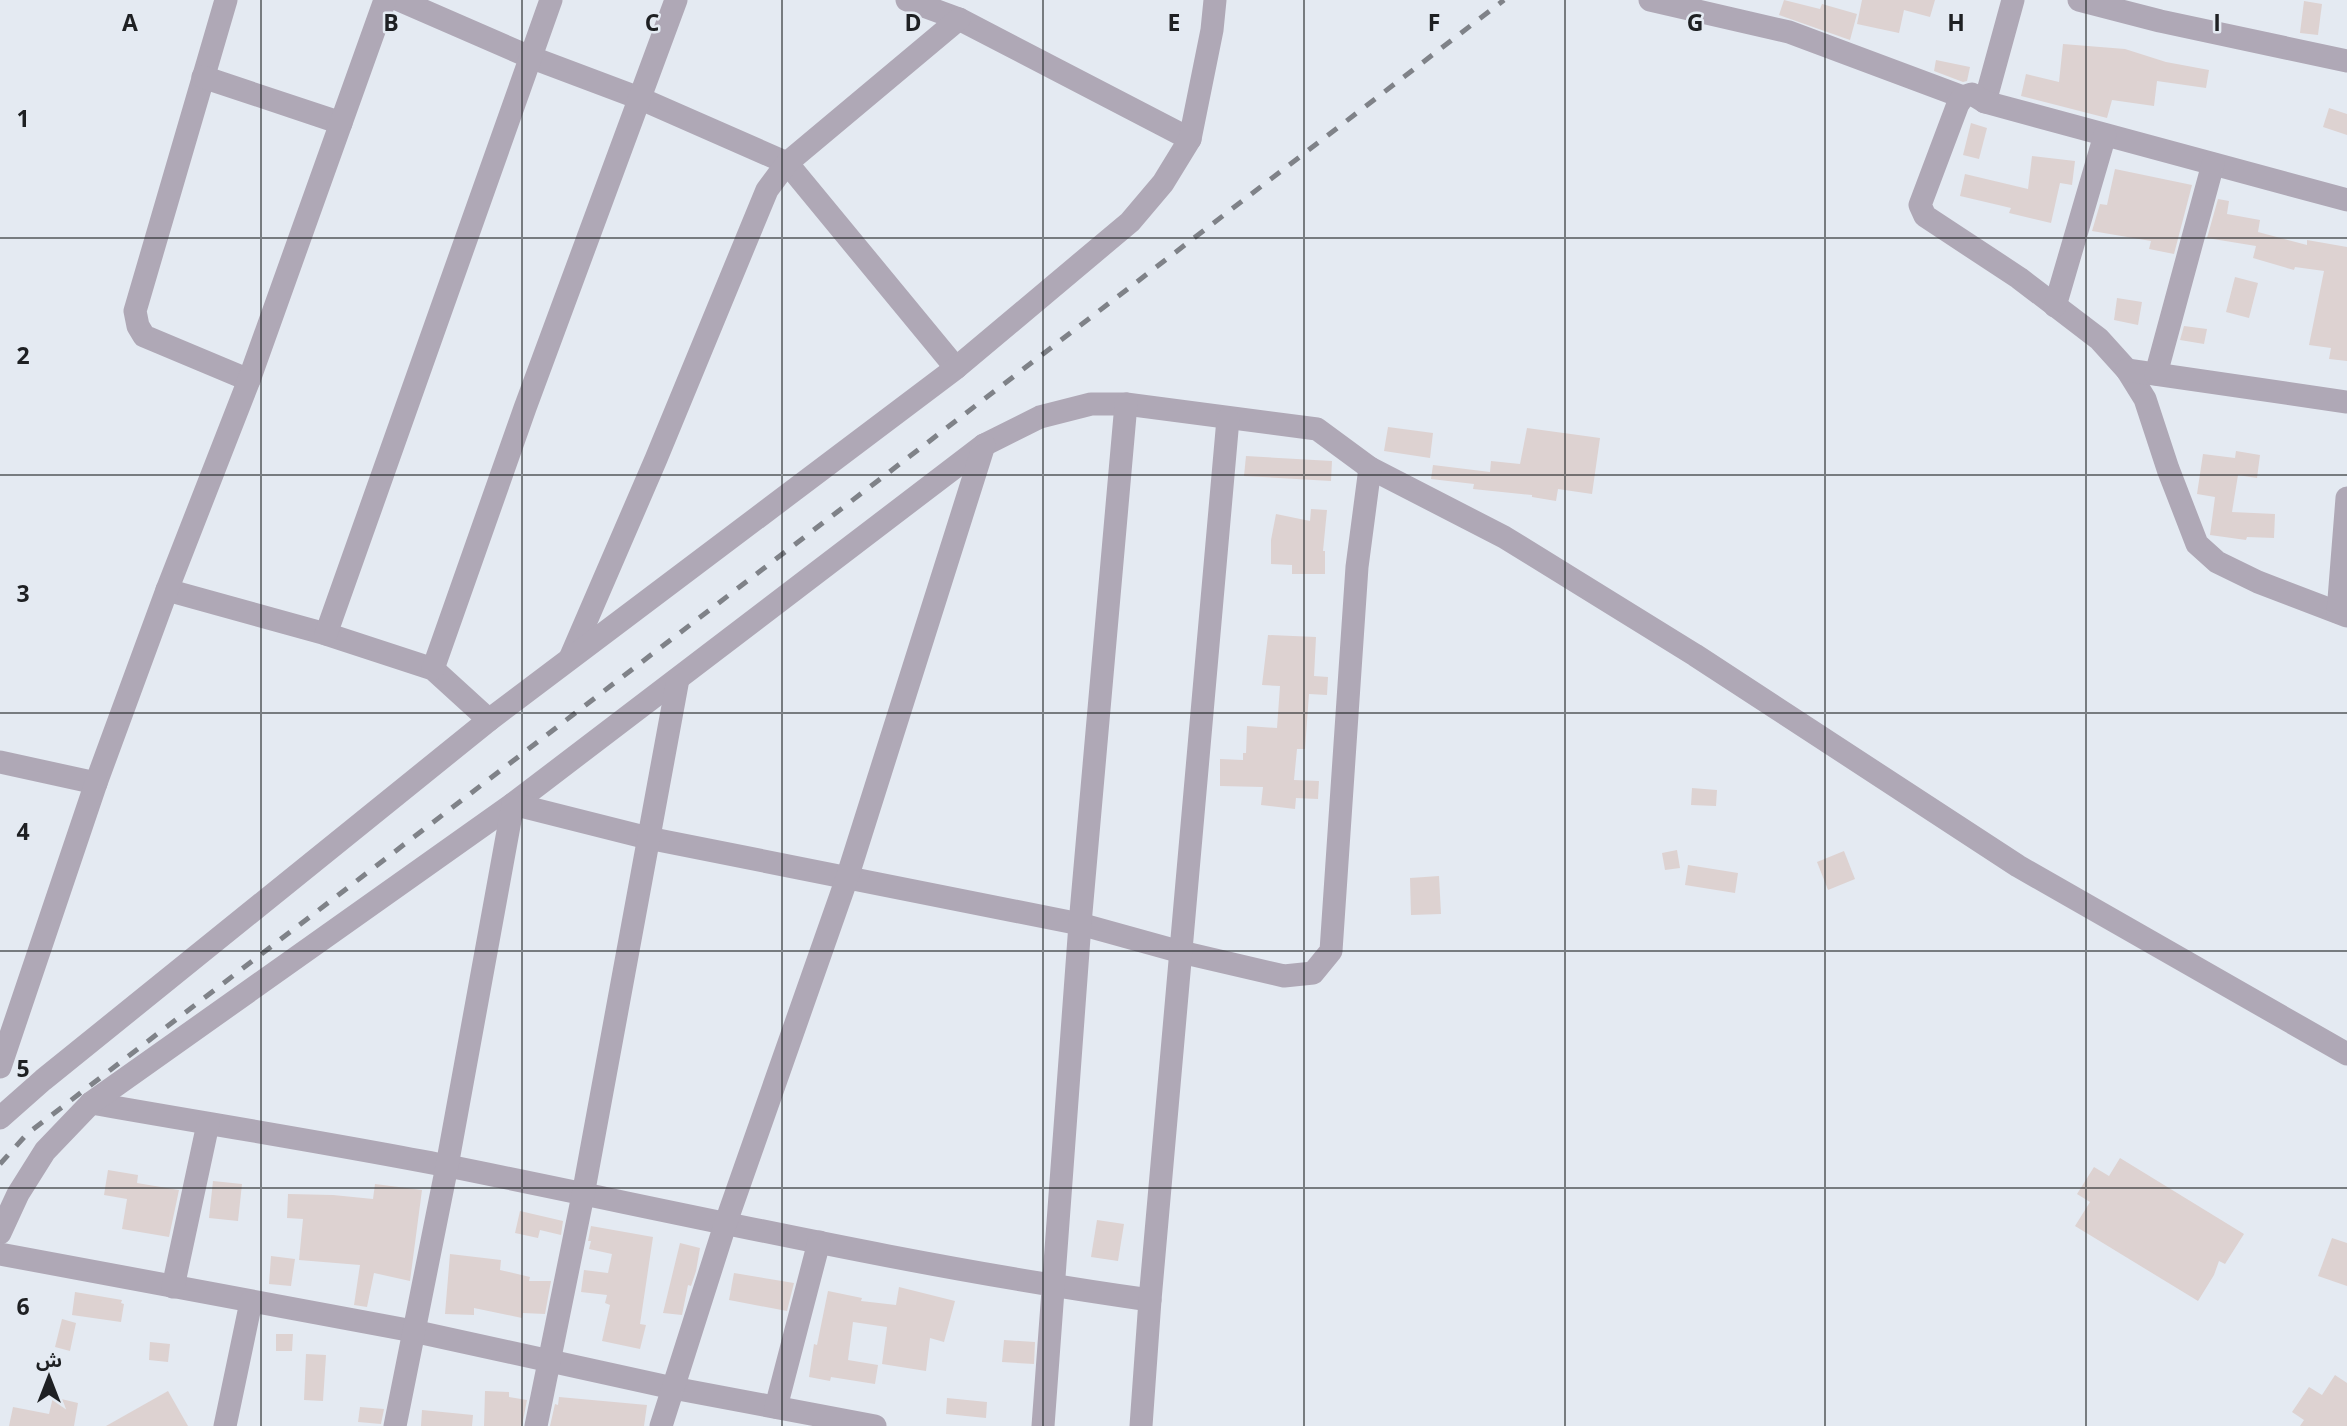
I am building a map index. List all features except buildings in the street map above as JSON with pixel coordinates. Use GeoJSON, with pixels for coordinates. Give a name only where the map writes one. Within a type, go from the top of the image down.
{"type":"FeatureCollection","features":[{"type":"Feature","properties":{"kind":"street"},"geometry":{"type":"LineString","coordinates":[[226,0],[135,311],[138,326],[144,336],[249,380]]}},
{"type":"Feature","properties":{"kind":"street"},"geometry":{"type":"LineString","coordinates":[[0,1067],[96,783],[167,590],[249,380],[385,0]]}},
{"type":"Feature","properties":{"kind":"street"},"geometry":{"type":"LineString","coordinates":[[399,0],[530,57],[639,97],[787,163],[956,368]]}},
{"type":"Feature","properties":{"kind":"street"},"geometry":{"type":"LineString","coordinates":[[326,634],[551,0]]}},
{"type":"Feature","properties":{"kind":"street"},"geometry":{"type":"LineString","coordinates":[[433,669],[525,408],[676,0]]}},
{"type":"Feature","properties":{"kind":"street"},"geometry":{"type":"LineString","coordinates":[[907,0],[959,19],[1189,139]]}},
{"type":"Feature","properties":{"kind":"street"},"geometry":{"type":"LineString","coordinates":[[0,1118],[43,1080],[489,720],[956,368],[1130,222],[1163,183],[1189,139],[1212,30],[1214,0]]}},
{"type":"Feature","properties":{"kind":"street"},"geometry":{"type":"LineString","coordinates":[[1650,0],[1789,32],[1974,99],[2347,200]]}},
{"type":"Feature","properties":{"kind":"street"},"geometry":{"type":"LineString","coordinates":[[1974,99],[2013,0]]}},
{"type":"Feature","properties":{"kind":"street"},"geometry":{"type":"LineString","coordinates":[[2088,1],[2160,21],[2347,61]]}},
{"type":"Feature","properties":{"kind":"street"},"geometry":{"type":"LineString","coordinates":[[570,659],[767,190],[787,163],[959,19]]}},
{"type":"Feature","properties":{"kind":"street"},"geometry":{"type":"LineString","coordinates":[[203,77],[341,123]]}},
{"type":"Feature","properties":{"kind":"street"},"geometry":{"type":"LineString","coordinates":[[1974,99],[1958,104],[1920,205],[1925,216],[2020,278],[2099,339],[2127,370],[2146,399],[2168,469],[2197,544],[2217,562],[2258,582],[2343,614],[2347,498]]}},
{"type":"Feature","properties":{"kind":"street"},"geometry":{"type":"LineString","coordinates":[[2055,306],[2105,135]]}},
{"type":"Feature","properties":{"kind":"street"},"geometry":{"type":"LineString","coordinates":[[2156,374],[2213,164]]}},
{"type":"Feature","properties":{"kind":"street"},"geometry":{"type":"LineString","coordinates":[[2127,370],[2347,402]]}},
{"type":"Feature","properties":{"kind":"street"},"geometry":{"type":"LineString","coordinates":[[0,1233],[18,1194],[45,1151],[91,1103],[513,804],[984,445],[1040,417],[1091,404],[1126,404],[1317,429],[1370,468],[1504,537],[1695,655],[2018,866],[2347,1054]]}},
{"type":"Feature","properties":{"kind":"street"},"geometry":{"type":"LineString","coordinates":[[1044,1426],[1080,924],[1126,404]]}},
{"type":"Feature","properties":{"kind":"street"},"geometry":{"type":"LineString","coordinates":[[1142,1426],[1150,1300],[1227,419]]}},
{"type":"Feature","properties":{"kind":"street"},"geometry":{"type":"LineString","coordinates":[[661,1426],[725,1225],[847,878],[984,445]]}},
{"type":"Feature","properties":{"kind":"street"},"geometry":{"type":"LineString","coordinates":[[513,804],[648,838],[1080,924],[1181,952],[1284,976],[1313,974],[1331,951],[1357,567],[1370,468]]}},
{"type":"Feature","properties":{"kind":"street"},"geometry":{"type":"LineString","coordinates":[[167,590],[326,634],[433,669],[489,720]]}},
{"type":"Feature","properties":{"kind":"street"},"geometry":{"type":"LineString","coordinates":[[536,1426],[583,1195],[678,679]]}},
{"type":"Feature","properties":{"kind":"street"},"geometry":{"type":"LineString","coordinates":[[0,762],[96,783]]}},
{"type":"Feature","properties":{"kind":"street"},"geometry":{"type":"LineString","coordinates":[[395,1426],[447,1166],[513,804]]}},
{"type":"Feature","properties":{"kind":"street"},"geometry":{"type":"LineString","coordinates":[[91,1103],[447,1166],[725,1225],[1055,1286],[1150,1300]]}},
{"type":"Feature","properties":{"kind":"street"},"geometry":{"type":"LineString","coordinates":[[173,1287],[208,1124]]}},
{"type":"Feature","properties":{"kind":"street"},"geometry":{"type":"LineString","coordinates":[[776,1407],[819,1242]]}},
{"type":"Feature","properties":{"kind":"street"},"geometry":{"type":"LineString","coordinates":[[0,1254],[413,1331],[673,1388],[776,1407],[818,1420],[875,1426]]}},
{"type":"Feature","properties":{"kind":"street"},"geometry":{"type":"LineString","coordinates":[[225,1426],[251,1302]]}},
{"type":"Feature","properties":{"kind":"railway"},"geometry":{"type":"LineString","coordinates":[[0,1164],[27,1134],[1504,0]]}}]}
